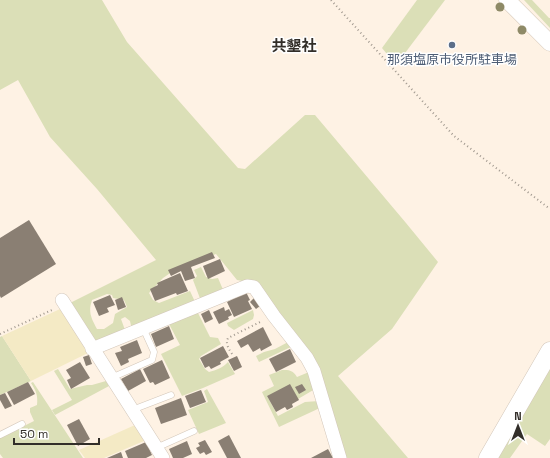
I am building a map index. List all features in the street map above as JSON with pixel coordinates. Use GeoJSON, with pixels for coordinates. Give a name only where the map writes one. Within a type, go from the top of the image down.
{"type":"FeatureCollection","features":[{"type":"Feature","properties":{"kind":"main road"},"geometry":{"type":"LineString","coordinates":[[488,458],[550,350]]}},
{"type":"Feature","properties":{"kind":"street"},"geometry":{"type":"LineString","coordinates":[[507,0],[550,43]]}},
{"type":"Feature","properties":{"kind":"street"},"geometry":{"type":"LineString","coordinates":[[92,349],[247,286],[254,287],[274,316],[307,358],[314,371],[340,458]]}},
{"type":"Feature","properties":{"kind":"street"},"geometry":{"type":"LineString","coordinates":[[63,302],[159,453]]}},
{"type":"Feature","properties":{"kind":"lane"},"geometry":{"type":"LineString","coordinates":[[111,378],[152,360],[154,352],[143,328]]}},
{"type":"Feature","properties":{"kind":"lane"},"geometry":{"type":"LineString","coordinates":[[132,410],[171,395]]}},
{"type":"Feature","properties":{"kind":"lane"},"geometry":{"type":"LineString","coordinates":[[0,435],[22,424]]}},
{"type":"Feature","properties":{"kind":"lane"},"geometry":{"type":"LineString","coordinates":[[159,453],[194,431]]}},
{"type":"Feature","properties":{"kind":"path"},"geometry":{"type":"LineString","coordinates":[[331,0],[454,136],[550,209]]}},
{"type":"Feature","properties":{"kind":"path"},"geometry":{"type":"LineString","coordinates":[[0,334],[63,302]]}},
{"type":"Feature","properties":{"kind":"path"},"geometry":{"type":"LineString","coordinates":[[232,354],[228,346],[228,338],[274,316]]}},
{"type":"Feature","properties":{"kind":"green space"},"geometry":{"type":"Polygon","coordinates":[[[0,0],[102,0],[127,42],[238,168],[245,169],[305,115],[315,115],[438,262],[392,329],[338,376],[408,458],[344,458],[315,362],[247,282],[237,280],[216,254],[179,267],[163,278],[149,293],[153,300],[159,303],[190,291],[196,304],[132,330],[130,321],[125,317],[121,319],[125,330],[92,343],[68,304],[156,260],[97,189],[50,137],[18,80],[0,90],[0,0]],[[107,294],[92,300],[90,308],[91,315],[97,329],[104,329],[113,323],[115,314],[127,307],[124,300],[113,298],[112,295],[107,294]]]}},
{"type":"Feature","properties":{"kind":"green space"},"geometry":{"type":"Polygon","coordinates":[[[417,0],[445,0],[396,65],[382,48],[417,0]]]}},
{"type":"Feature","properties":{"kind":"green space"},"geometry":{"type":"Polygon","coordinates":[[[524,0],[532,0],[550,18],[550,28],[524,0]]]}},
{"type":"Feature","properties":{"kind":"green space"},"geometry":{"type":"Polygon","coordinates":[[[201,267],[206,277],[212,279],[218,278],[224,292],[201,301],[193,280],[197,276],[194,270],[201,267]]]}},
{"type":"Feature","properties":{"kind":"green space"},"geometry":{"type":"Polygon","coordinates":[[[253,310],[253,319],[234,330],[228,326],[227,323],[253,310]]]}},
{"type":"Feature","properties":{"kind":"green space"},"geometry":{"type":"Polygon","coordinates":[[[197,311],[210,337],[218,338],[221,344],[201,356],[199,359],[205,369],[209,372],[217,370],[228,362],[235,374],[182,396],[161,354],[180,345],[169,324],[197,311]]]}},
{"type":"Feature","properties":{"kind":"green space"},"geometry":{"type":"Polygon","coordinates":[[[2,336],[31,381],[0,395],[0,337],[2,336]]]}},
{"type":"Feature","properties":{"kind":"green space"},"geometry":{"type":"Polygon","coordinates":[[[290,341],[293,346],[259,362],[256,356],[275,349],[290,341]]]}},
{"type":"Feature","properties":{"kind":"green space"},"geometry":{"type":"Polygon","coordinates":[[[550,365],[550,439],[545,446],[527,434],[510,458],[498,458],[550,365]]]}},
{"type":"Feature","properties":{"kind":"green space"},"geometry":{"type":"Polygon","coordinates":[[[58,369],[70,389],[106,381],[109,386],[55,415],[52,410],[72,400],[54,371],[58,369]]]}},
{"type":"Feature","properties":{"kind":"green space"},"geometry":{"type":"Polygon","coordinates":[[[282,370],[291,371],[297,377],[309,372],[315,389],[298,399],[267,396],[278,416],[305,402],[319,401],[322,407],[279,427],[262,392],[274,386],[269,375],[282,370]]]}},
{"type":"Feature","properties":{"kind":"green space"},"geometry":{"type":"Polygon","coordinates":[[[33,382],[83,458],[3,458],[0,454],[0,438],[34,421],[30,412],[30,408],[37,405],[36,393],[31,383],[33,382]]]}},
{"type":"Feature","properties":{"kind":"green space"},"geometry":{"type":"Polygon","coordinates":[[[207,389],[226,423],[199,434],[188,410],[208,402],[204,391],[207,389]]]}},
{"type":"Feature","properties":{"kind":"sand"},"geometry":{"type":"Polygon","coordinates":[[[60,309],[88,353],[31,381],[2,336],[60,309]]]}},
{"type":"Feature","properties":{"kind":"sand"},"geometry":{"type":"Polygon","coordinates":[[[135,425],[144,441],[104,458],[85,458],[79,450],[135,425]]]}},
{"type":"Feature","properties":{"kind":"building"},"geometry":{"type":"Polygon","coordinates":[[[29,220],[56,264],[1,298],[0,238],[29,220]]]}},
{"type":"Feature","properties":{"kind":"building"},"geometry":{"type":"Polygon","coordinates":[[[212,252],[215,258],[191,267],[195,278],[185,281],[181,271],[171,276],[168,270],[212,252]]]}},
{"type":"Feature","properties":{"kind":"building"},"geometry":{"type":"Polygon","coordinates":[[[220,259],[225,271],[208,279],[203,266],[220,259]]]}},
{"type":"Feature","properties":{"kind":"building"},"geometry":{"type":"Polygon","coordinates":[[[180,273],[188,291],[177,295],[176,293],[155,301],[150,289],[158,285],[157,283],[180,273]]]}},
{"type":"Feature","properties":{"kind":"building"},"geometry":{"type":"Polygon","coordinates":[[[246,292],[252,309],[234,317],[227,302],[246,292]]]}},
{"type":"Feature","properties":{"kind":"building"},"geometry":{"type":"Polygon","coordinates":[[[110,295],[115,305],[107,308],[109,312],[99,316],[93,302],[110,295]]]}},
{"type":"Feature","properties":{"kind":"building"},"geometry":{"type":"Polygon","coordinates":[[[122,297],[126,307],[118,310],[115,300],[122,297]]]}},
{"type":"Feature","properties":{"kind":"building"},"geometry":{"type":"Polygon","coordinates":[[[254,298],[260,306],[256,309],[250,302],[254,298]]]}},
{"type":"Feature","properties":{"kind":"building"},"geometry":{"type":"Polygon","coordinates":[[[224,307],[225,311],[229,309],[232,315],[228,317],[229,319],[219,324],[213,312],[224,307]]]}},
{"type":"Feature","properties":{"kind":"building"},"geometry":{"type":"Polygon","coordinates":[[[209,310],[213,319],[205,323],[201,314],[209,310]]]}},
{"type":"Feature","properties":{"kind":"building"},"geometry":{"type":"Polygon","coordinates":[[[169,326],[174,339],[156,347],[151,334],[169,326]]]}},
{"type":"Feature","properties":{"kind":"building"},"geometry":{"type":"Polygon","coordinates":[[[263,327],[272,345],[261,351],[260,348],[253,352],[248,344],[241,348],[237,341],[263,327]]]}},
{"type":"Feature","properties":{"kind":"building"},"geometry":{"type":"Polygon","coordinates":[[[137,340],[142,353],[128,359],[129,362],[121,366],[115,353],[122,351],[120,347],[137,340]]]}},
{"type":"Feature","properties":{"kind":"building"},"geometry":{"type":"Polygon","coordinates":[[[223,346],[229,357],[220,362],[221,364],[211,369],[209,366],[205,368],[200,358],[223,346]]]}},
{"type":"Feature","properties":{"kind":"building"},"geometry":{"type":"Polygon","coordinates":[[[290,349],[296,362],[276,372],[269,359],[290,349]]]}},
{"type":"Feature","properties":{"kind":"building"},"geometry":{"type":"Polygon","coordinates":[[[89,355],[92,364],[86,366],[83,357],[89,355]]]}},
{"type":"Feature","properties":{"kind":"building"},"geometry":{"type":"Polygon","coordinates":[[[237,356],[242,367],[234,371],[228,360],[237,356]]]}},
{"type":"Feature","properties":{"kind":"building"},"geometry":{"type":"Polygon","coordinates":[[[162,360],[170,378],[155,385],[153,382],[150,383],[143,369],[162,360]]]}},
{"type":"Feature","properties":{"kind":"building"},"geometry":{"type":"Polygon","coordinates":[[[80,362],[90,378],[71,389],[67,380],[71,378],[66,370],[80,362]]]}},
{"type":"Feature","properties":{"kind":"building"},"geometry":{"type":"Polygon","coordinates":[[[140,369],[146,381],[128,391],[121,379],[140,369]]]}},
{"type":"Feature","properties":{"kind":"building"},"geometry":{"type":"Polygon","coordinates":[[[28,382],[35,394],[14,405],[7,392],[28,382]]]}},
{"type":"Feature","properties":{"kind":"building"},"geometry":{"type":"Polygon","coordinates":[[[290,384],[299,400],[292,404],[293,407],[287,410],[285,407],[276,412],[267,396],[290,384]]]}},
{"type":"Feature","properties":{"kind":"building"},"geometry":{"type":"Polygon","coordinates":[[[302,384],[306,390],[299,394],[295,387],[302,384]]]}},
{"type":"Feature","properties":{"kind":"building"},"geometry":{"type":"Polygon","coordinates":[[[201,390],[206,402],[190,408],[185,396],[201,390]]]}},
{"type":"Feature","properties":{"kind":"building"},"geometry":{"type":"Polygon","coordinates":[[[5,393],[12,406],[5,409],[0,400],[0,395],[5,393]]]}},
{"type":"Feature","properties":{"kind":"building"},"geometry":{"type":"Polygon","coordinates":[[[181,398],[187,415],[161,424],[155,408],[181,398]]]}},
{"type":"Feature","properties":{"kind":"building"},"geometry":{"type":"Polygon","coordinates":[[[79,419],[90,439],[78,446],[67,425],[79,419]]]}},
{"type":"Feature","properties":{"kind":"building"},"geometry":{"type":"Polygon","coordinates":[[[229,435],[241,458],[227,458],[218,441],[229,435]]]}},
{"type":"Feature","properties":{"kind":"building"},"geometry":{"type":"Polygon","coordinates":[[[205,440],[212,452],[206,455],[204,452],[200,454],[196,448],[200,446],[198,443],[205,440]]]}},
{"type":"Feature","properties":{"kind":"building"},"geometry":{"type":"Polygon","coordinates":[[[187,441],[192,454],[183,458],[173,458],[169,449],[187,441]]]}},
{"type":"Feature","properties":{"kind":"building"},"geometry":{"type":"Polygon","coordinates":[[[146,442],[152,455],[146,458],[128,458],[125,451],[146,442]]]}},
{"type":"Feature","properties":{"kind":"building"},"geometry":{"type":"Polygon","coordinates":[[[328,449],[333,458],[311,458],[328,449]]]}},
{"type":"Feature","properties":{"kind":"building"},"geometry":{"type":"Polygon","coordinates":[[[121,452],[123,458],[107,458],[121,452]]]}},
{"type":"Feature","properties":{"kind":"place","name":"那須塩原市役所駐車場"},"geometry":{"type":"Point","coordinates":[452,45]}},
{"type":"Feature","properties":{"kind":"district","name":"共墾社"},"geometry":{"type":"Point","coordinates":[294,46]}}]}
